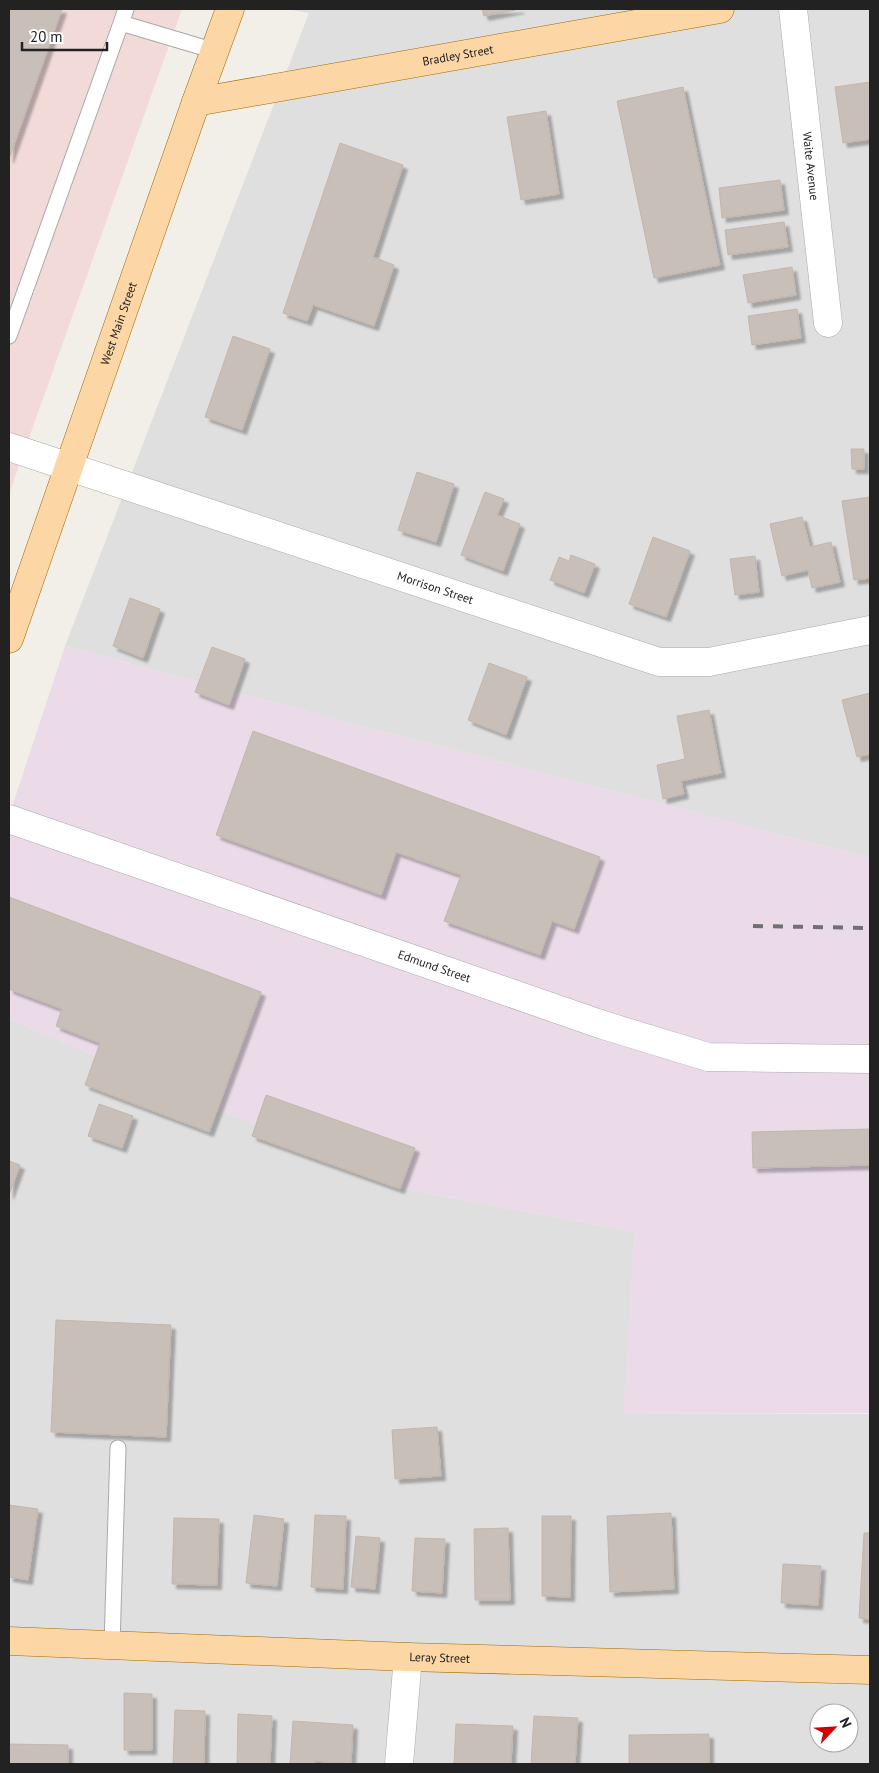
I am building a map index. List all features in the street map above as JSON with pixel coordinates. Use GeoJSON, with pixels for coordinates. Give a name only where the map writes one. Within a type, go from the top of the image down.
{"type":"FeatureCollection","features":[{"type":"Feature","properties":{"kind":"main road","name":"West Main Street"},"geometry":{"type":"LineString","coordinates":[[9,638],[230,9]]}},
{"type":"Feature","properties":{"kind":"main road","name":"Bradley Street"},"geometry":{"type":"LineString","coordinates":[[196,102],[720,9]]}},
{"type":"Feature","properties":{"kind":"main road","name":"Leray Street"},"geometry":{"type":"LineString","coordinates":[[9,1641],[408,1657],[870,1670]]}},
{"type":"Feature","properties":{"kind":"street","name":"Waite Avenue"},"geometry":{"type":"LineString","coordinates":[[793,9],[828,323]]}},
{"type":"Feature","properties":{"kind":"street","name":"Morrison Street"},"geometry":{"type":"LineString","coordinates":[[9,446],[659,662],[709,662],[870,630]]}},
{"type":"Feature","properties":{"kind":"street","name":"Edmund Street"},"geometry":{"type":"LineString","coordinates":[[9,819],[602,1025],[708,1057],[870,1059]]}},
{"type":"Feature","properties":{"kind":"street"},"geometry":{"type":"LineString","coordinates":[[399,1764],[408,1657]]}},
{"type":"Feature","properties":{"kind":"lane"},"geometry":{"type":"LineString","coordinates":[[9,336],[123,16],[215,51]]}},
{"type":"Feature","properties":{"kind":"lane"},"geometry":{"type":"LineString","coordinates":[[112,1645],[118,1448]]}},
{"type":"Feature","properties":{"kind":"shaded area"},"geometry":{"type":"Polygon","coordinates":[[[9,9],[182,9],[9,494],[9,9]]]}},
{"type":"Feature","properties":{"kind":"shaded area"},"geometry":{"type":"Polygon","coordinates":[[[286,9],[870,9],[870,858],[335,719],[65,646],[309,13],[286,9]]]}},
{"type":"Feature","properties":{"kind":"shaded area"},"geometry":{"type":"Polygon","coordinates":[[[65,646],[335,719],[870,858],[870,1413],[623,1414],[635,1232],[405,1189],[9,1019],[9,816],[65,646]]]}},
{"type":"Feature","properties":{"kind":"shaded area"},"geometry":{"type":"Polygon","coordinates":[[[9,1019],[405,1189],[635,1232],[624,1414],[870,1414],[870,1764],[9,1764],[9,1019]]]}},
{"type":"Feature","properties":{"kind":"building"},"geometry":{"type":"Polygon","coordinates":[[[9,9],[62,9],[9,159],[9,9]]]}},
{"type":"Feature","properties":{"kind":"building"},"geometry":{"type":"Polygon","coordinates":[[[482,9],[520,9],[484,16],[482,9]]]}},
{"type":"Feature","properties":{"kind":"building"},"geometry":{"type":"Polygon","coordinates":[[[870,82],[870,139],[843,143],[835,87],[870,82]]]}},
{"type":"Feature","properties":{"kind":"building"},"geometry":{"type":"Polygon","coordinates":[[[683,87],[720,265],[654,278],[617,101],[683,87]]]}},
{"type":"Feature","properties":{"kind":"building"},"geometry":{"type":"Polygon","coordinates":[[[546,111],[559,194],[521,200],[507,117],[546,111]]]}},
{"type":"Feature","properties":{"kind":"building"},"geometry":{"type":"Polygon","coordinates":[[[340,143],[403,165],[373,257],[394,265],[374,326],[313,305],[307,321],[283,313],[340,143]]]}},
{"type":"Feature","properties":{"kind":"building"},"geometry":{"type":"Polygon","coordinates":[[[780,180],[784,210],[722,218],[719,188],[780,180]]]}},
{"type":"Feature","properties":{"kind":"building"},"geometry":{"type":"Polygon","coordinates":[[[784,222],[788,247],[728,255],[725,230],[784,222]]]}},
{"type":"Feature","properties":{"kind":"building"},"geometry":{"type":"Polygon","coordinates":[[[792,267],[796,295],[748,303],[743,275],[792,267]]]}},
{"type":"Feature","properties":{"kind":"building"},"geometry":{"type":"Polygon","coordinates":[[[797,309],[801,338],[752,345],[748,316],[797,309]]]}},
{"type":"Feature","properties":{"kind":"building"},"geometry":{"type":"Polygon","coordinates":[[[233,336],[270,349],[242,430],[205,417],[233,336]]]}},
{"type":"Feature","properties":{"kind":"building"},"geometry":{"type":"Polygon","coordinates":[[[851,449],[864,449],[864,469],[852,469],[851,449]]]}},
{"type":"Feature","properties":{"kind":"building"},"geometry":{"type":"Polygon","coordinates":[[[417,472],[454,484],[436,542],[398,530],[417,472]]]}},
{"type":"Feature","properties":{"kind":"building"},"geometry":{"type":"Polygon","coordinates":[[[485,492],[504,499],[497,515],[520,524],[503,571],[461,555],[485,492]]]}},
{"type":"Feature","properties":{"kind":"building"},"geometry":{"type":"Polygon","coordinates":[[[870,497],[870,578],[854,580],[842,501],[870,497]]]}},
{"type":"Feature","properties":{"kind":"building"},"geometry":{"type":"Polygon","coordinates":[[[802,517],[810,547],[831,542],[840,582],[812,588],[808,570],[782,576],[770,524],[802,517]]]}},
{"type":"Feature","properties":{"kind":"building"},"geometry":{"type":"Polygon","coordinates":[[[653,537],[690,551],[666,617],[629,604],[653,537]]]}},
{"type":"Feature","properties":{"kind":"building"},"geometry":{"type":"Polygon","coordinates":[[[571,555],[595,564],[584,593],[550,580],[559,557],[569,561],[571,555]]]}},
{"type":"Feature","properties":{"kind":"building"},"geometry":{"type":"Polygon","coordinates":[[[755,556],[759,592],[735,595],[730,559],[755,556]]]}},
{"type":"Feature","properties":{"kind":"building"},"geometry":{"type":"Polygon","coordinates":[[[130,598],[160,609],[143,658],[113,646],[130,598]]]}},
{"type":"Feature","properties":{"kind":"building"},"geometry":{"type":"Polygon","coordinates":[[[212,647],[245,659],[229,705],[195,692],[212,647]]]}},
{"type":"Feature","properties":{"kind":"building"},"geometry":{"type":"Polygon","coordinates":[[[489,663],[527,677],[506,735],[468,720],[489,663]]]}},
{"type":"Feature","properties":{"kind":"building"},"geometry":{"type":"Polygon","coordinates":[[[870,693],[870,754],[857,757],[842,700],[870,693]]]}},
{"type":"Feature","properties":{"kind":"building"},"geometry":{"type":"Polygon","coordinates":[[[709,710],[721,773],[681,781],[684,794],[663,799],[657,765],[685,759],[677,716],[709,710]]]}},
{"type":"Feature","properties":{"kind":"building"},"geometry":{"type":"Polygon","coordinates":[[[253,731],[600,857],[574,929],[552,921],[540,955],[444,921],[461,875],[396,852],[381,895],[216,835],[253,731]]]}},
{"type":"Feature","properties":{"kind":"building"},"geometry":{"type":"Polygon","coordinates":[[[9,897],[261,992],[209,1132],[85,1085],[100,1043],[56,1026],[62,1009],[9,989],[9,897]]]}},
{"type":"Feature","properties":{"kind":"building"},"geometry":{"type":"Polygon","coordinates":[[[266,1095],[415,1148],[400,1189],[252,1136],[266,1095]]]}},
{"type":"Feature","properties":{"kind":"building"},"geometry":{"type":"Polygon","coordinates":[[[99,1104],[133,1116],[122,1148],[88,1136],[99,1104]]]}},
{"type":"Feature","properties":{"kind":"building"},"geometry":{"type":"Polygon","coordinates":[[[870,1129],[870,1165],[753,1168],[752,1132],[870,1129]]]}},
{"type":"Feature","properties":{"kind":"building"},"geometry":{"type":"Polygon","coordinates":[[[9,1161],[20,1165],[9,1195],[9,1161]]]}},
{"type":"Feature","properties":{"kind":"building"},"geometry":{"type":"Polygon","coordinates":[[[56,1320],[171,1325],[166,1437],[51,1432],[56,1320]]]}},
{"type":"Feature","properties":{"kind":"building"},"geometry":{"type":"Polygon","coordinates":[[[437,1427],[441,1476],[395,1479],[392,1430],[437,1427]]]}},
{"type":"Feature","properties":{"kind":"building"},"geometry":{"type":"Polygon","coordinates":[[[9,1505],[38,1509],[28,1580],[9,1577],[9,1505]]]}},
{"type":"Feature","properties":{"kind":"building"},"geometry":{"type":"Polygon","coordinates":[[[671,1513],[674,1589],[610,1592],[607,1516],[671,1513]]]}},
{"type":"Feature","properties":{"kind":"building"},"geometry":{"type":"Polygon","coordinates":[[[254,1515],[284,1519],[277,1586],[246,1583],[254,1515]]]}},
{"type":"Feature","properties":{"kind":"building"},"geometry":{"type":"Polygon","coordinates":[[[315,1515],[346,1516],[343,1589],[311,1587],[315,1515]]]}},
{"type":"Feature","properties":{"kind":"building"},"geometry":{"type":"Polygon","coordinates":[[[542,1516],[571,1516],[570,1597],[542,1596],[542,1516]]]}},
{"type":"Feature","properties":{"kind":"building"},"geometry":{"type":"Polygon","coordinates":[[[174,1518],[219,1519],[217,1585],[172,1584],[174,1518]]]}},
{"type":"Feature","properties":{"kind":"building"},"geometry":{"type":"Polygon","coordinates":[[[508,1528],[510,1600],[475,1600],[474,1529],[508,1528]]]}},
{"type":"Feature","properties":{"kind":"building"},"geometry":{"type":"Polygon","coordinates":[[[864,1533],[870,1533],[870,1619],[859,1618],[864,1533]]]}},
{"type":"Feature","properties":{"kind":"building"},"geometry":{"type":"Polygon","coordinates":[[[356,1536],[380,1538],[375,1589],[351,1587],[356,1536]]]}},
{"type":"Feature","properties":{"kind":"building"},"geometry":{"type":"Polygon","coordinates":[[[415,1538],[445,1539],[442,1593],[412,1591],[415,1538]]]}},
{"type":"Feature","properties":{"kind":"building"},"geometry":{"type":"Polygon","coordinates":[[[783,1564],[821,1566],[818,1605],[781,1603],[783,1564]]]}},
{"type":"Feature","properties":{"kind":"building"},"geometry":{"type":"Polygon","coordinates":[[[124,1693],[152,1694],[152,1750],[124,1750],[124,1693]]]}},
{"type":"Feature","properties":{"kind":"building"},"geometry":{"type":"Polygon","coordinates":[[[175,1710],[205,1711],[204,1764],[173,1764],[175,1710]]]}},
{"type":"Feature","properties":{"kind":"building"},"geometry":{"type":"Polygon","coordinates":[[[238,1714],[272,1716],[270,1764],[237,1764],[238,1714]]]}},
{"type":"Feature","properties":{"kind":"building"},"geometry":{"type":"Polygon","coordinates":[[[534,1716],[578,1718],[575,1764],[531,1764],[534,1716]]]}},
{"type":"Feature","properties":{"kind":"building"},"geometry":{"type":"Polygon","coordinates":[[[293,1721],[353,1725],[351,1764],[315,1761],[315,1764],[290,1764],[293,1721]]]}},
{"type":"Feature","properties":{"kind":"building"},"geometry":{"type":"Polygon","coordinates":[[[456,1724],[513,1726],[511,1764],[454,1764],[456,1724]]]}},
{"type":"Feature","properties":{"kind":"building"},"geometry":{"type":"Polygon","coordinates":[[[709,1734],[709,1764],[629,1764],[629,1735],[709,1734]]]}},
{"type":"Feature","properties":{"kind":"building"},"geometry":{"type":"Polygon","coordinates":[[[9,1744],[68,1745],[68,1764],[9,1764],[9,1744]]]}},
{"type":"Feature","properties":{"kind":"railway"},"geometry":{"type":"LineString","coordinates":[[753,926],[870,928]]}}]}
